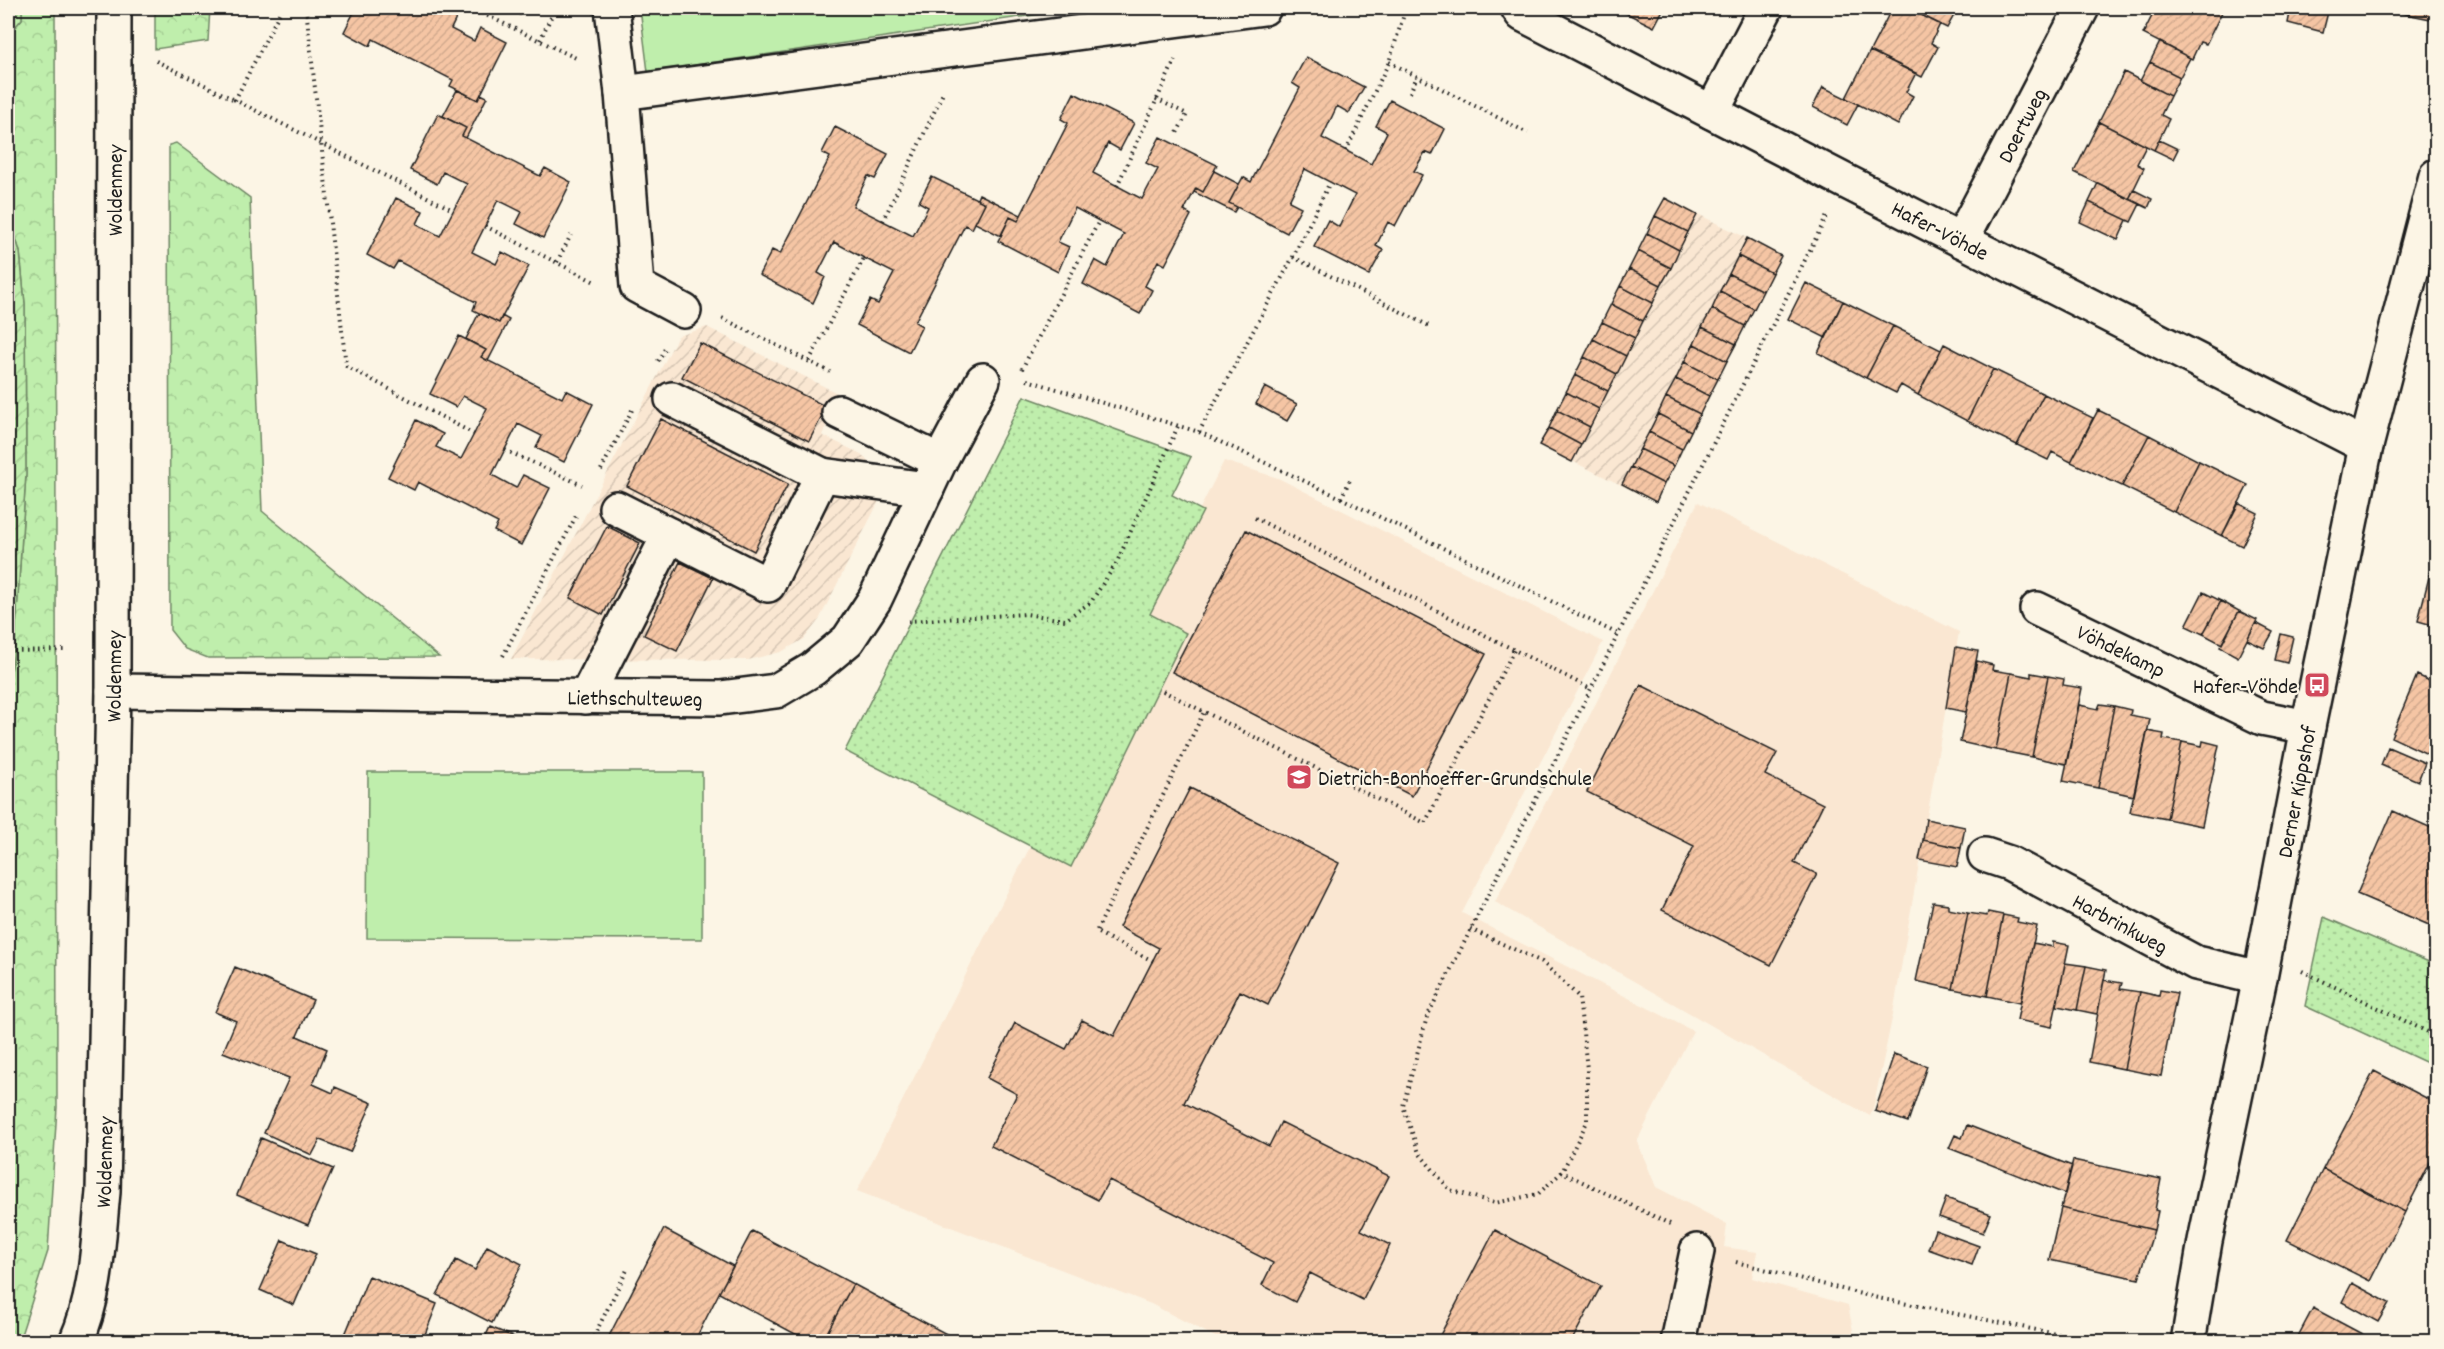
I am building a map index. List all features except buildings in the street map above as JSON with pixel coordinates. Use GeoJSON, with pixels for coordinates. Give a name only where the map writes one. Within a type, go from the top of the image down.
{"type":"FeatureCollection","features":[{"type":"Feature","properties":{"kind":"street","name":"Woldenmey"},"geometry":{"type":"LineString","coordinates":[[76,1341],[82,1327],[95,1267],[103,1192],[113,691],[114,8]]}},
{"type":"Feature","properties":{"kind":"street"},"geometry":{"type":"LineString","coordinates":[[612,8],[622,86],[637,286],[684,312]]}},
{"type":"Feature","properties":{"kind":"street"},"geometry":{"type":"LineString","coordinates":[[622,86],[965,47],[1264,8]]}},
{"type":"Feature","properties":{"kind":"street","name":"Hafer-Vöhde"},"geometry":{"type":"LineString","coordinates":[[1518,8],[1522,14],[1845,181],[2366,446]]}},
{"type":"Feature","properties":{"kind":"street"},"geometry":{"type":"LineString","coordinates":[[1712,112],[1766,8]]}},
{"type":"Feature","properties":{"kind":"street","name":"Doertweg"},"geometry":{"type":"LineString","coordinates":[[1961,240],[2082,8]]}},
{"type":"Feature","properties":{"kind":"street","name":"Derner Kippshof"},"geometry":{"type":"LineString","coordinates":[[2188,1341],[2205,1241],[2263,966],[2308,727],[2366,446],[2436,176]]}},
{"type":"Feature","properties":{"kind":"street","name":"Liethschulteweg"},"geometry":{"type":"LineString","coordinates":[[113,691],[720,698],[776,692],[813,669],[848,640],[875,599],[934,475],[983,380]]}},
{"type":"Feature","properties":{"kind":"street"},"geometry":{"type":"LineString","coordinates":[[672,399],[822,476],[934,475]]}},
{"type":"Feature","properties":{"kind":"street"},"geometry":{"type":"LineString","coordinates":[[839,412],[934,475]]}},
{"type":"Feature","properties":{"kind":"street"},"geometry":{"type":"LineString","coordinates":[[603,499],[768,585],[822,476]]}},
{"type":"Feature","properties":{"kind":"street"},"geometry":{"type":"LineString","coordinates":[[586,697],[669,535]]}},
{"type":"Feature","properties":{"kind":"street","name":"Vöhdekamp"},"geometry":{"type":"LineString","coordinates":[[2037,609],[2262,718],[2308,727]]}},
{"type":"Feature","properties":{"kind":"street","name":"Harbrinkweg"},"geometry":{"type":"LineString","coordinates":[[1985,855],[2009,863],[2196,963],[2263,966]]}},
{"type":"Feature","properties":{"kind":"street"},"geometry":{"type":"LineString","coordinates":[[1678,1341],[1697,1251]]}},
{"type":"Feature","properties":{"kind":"path"},"geometry":{"type":"LineString","coordinates":[[235,100],[282,8]]}},
{"type":"Feature","properties":{"kind":"path"},"geometry":{"type":"LineString","coordinates":[[306,8],[346,366],[474,434]]}},
{"type":"Feature","properties":{"kind":"path"},"geometry":{"type":"LineString","coordinates":[[471,8],[540,40],[622,86]]}},
{"type":"Feature","properties":{"kind":"path"},"geometry":{"type":"LineString","coordinates":[[1346,151],[1389,62],[1406,8]]}},
{"type":"Feature","properties":{"kind":"path"},"geometry":{"type":"LineString","coordinates":[[540,40],[553,13]]}},
{"type":"Feature","properties":{"kind":"path"},"geometry":{"type":"LineString","coordinates":[[1117,186],[1196,16]]}},
{"type":"Feature","properties":{"kind":"path"},"geometry":{"type":"LineString","coordinates":[[883,221],[965,47]]}},
{"type":"Feature","properties":{"kind":"path"},"geometry":{"type":"LineString","coordinates":[[156,61],[453,210]]}},
{"type":"Feature","properties":{"kind":"path"},"geometry":{"type":"LineString","coordinates":[[1389,62],[1528,133]]}},
{"type":"Feature","properties":{"kind":"path"},"geometry":{"type":"LineString","coordinates":[[1410,93],[1417,76]]}},
{"type":"Feature","properties":{"kind":"path"},"geometry":{"type":"LineString","coordinates":[[1156,99],[1187,114],[1176,135]]}},
{"type":"Feature","properties":{"kind":"path"},"geometry":{"type":"LineString","coordinates":[[1470,929],[1542,962],[1580,997],[1587,1069],[1587,1122],[1562,1172],[1538,1194],[1495,1203],[1450,1190],[1419,1154],[1403,1107],[1427,1017],[1470,929],[1845,181]]}},
{"type":"Feature","properties":{"kind":"path"},"geometry":{"type":"LineString","coordinates":[[1199,432],[1293,257],[1330,182]]}},
{"type":"Feature","properties":{"kind":"path"},"geometry":{"type":"LineString","coordinates":[[1018,378],[1099,221]]}},
{"type":"Feature","properties":{"kind":"path"},"geometry":{"type":"LineString","coordinates":[[485,226],[604,287],[637,286]]}},
{"type":"Feature","properties":{"kind":"path"},"geometry":{"type":"LineString","coordinates":[[557,261],[571,234]]}},
{"type":"Feature","properties":{"kind":"path"},"geometry":{"type":"LineString","coordinates":[[1293,257],[1429,326]]}},
{"type":"Feature","properties":{"kind":"path"},"geometry":{"type":"LineString","coordinates":[[809,361],[864,258]]}},
{"type":"Feature","properties":{"kind":"path"},"geometry":{"type":"LineString","coordinates":[[684,312],[703,308],[835,375]]}},
{"type":"Feature","properties":{"kind":"path"},"geometry":{"type":"LineString","coordinates":[[1027,380],[1199,432],[1341,498],[1618,634]]}},
{"type":"Feature","properties":{"kind":"path"},"geometry":{"type":"LineString","coordinates":[[906,622],[1026,614],[1065,620],[1091,602],[1117,562],[1178,426]]}},
{"type":"Feature","properties":{"kind":"path"},"geometry":{"type":"LineString","coordinates":[[505,450],[603,499]]}},
{"type":"Feature","properties":{"kind":"path"},"geometry":{"type":"LineString","coordinates":[[1341,498],[1350,480]]}},
{"type":"Feature","properties":{"kind":"path"},"geometry":{"type":"LineString","coordinates":[[1255,519],[1591,689]]}},
{"type":"Feature","properties":{"kind":"path"},"geometry":{"type":"LineString","coordinates":[[8,651],[68,650]]}},
{"type":"Feature","properties":{"kind":"path"},"geometry":{"type":"LineString","coordinates":[[1163,691],[1425,823],[1514,650]]}},
{"type":"Feature","properties":{"kind":"path"},"geometry":{"type":"LineString","coordinates":[[1153,961],[1096,932],[1204,712]]}},
{"type":"Feature","properties":{"kind":"path"},"geometry":{"type":"LineString","coordinates":[[2263,966],[2436,1036]]}},
{"type":"Feature","properties":{"kind":"path"},"geometry":{"type":"LineString","coordinates":[[1562,1172],[1673,1226],[1697,1251],[1873,1297],[2096,1341]]}},
{"type":"Feature","properties":{"kind":"path"},"geometry":{"type":"LineString","coordinates":[[591,1341],[628,1268]]}},
{"type":"Feature","properties":{"kind":"path"},"geometry":{"type":"LineString","coordinates":[[775,1323],[772,1335],[780,1341]]}},
{"type":"Feature","properties":{"kind":"shaded area"},"geometry":{"type":"Polygon","coordinates":[[[1665,198],[1747,238],[1772,273],[1656,502],[1539,445],[1665,198]]]}},
{"type":"Feature","properties":{"kind":"shaded area"},"geometry":{"type":"Polygon","coordinates":[[[707,327],[841,395],[822,435],[861,454],[872,465],[878,483],[878,503],[819,620],[804,639],[781,652],[748,660],[511,659],[678,336],[707,327]]]}},
{"type":"Feature","properties":{"kind":"shaded area","name":"Dietrich-Bonhoeffer-Grundschule"},"geometry":{"type":"Polygon","coordinates":[[[1224,461],[1278,478],[1603,642],[1462,913],[1693,1031],[1637,1141],[1656,1187],[1727,1224],[1724,1247],[1757,1252],[1752,1278],[1848,1305],[1855,1341],[1223,1341],[1151,1304],[857,1191],[1224,461]]]}},
{"type":"Feature","properties":{"kind":"shaded area"},"geometry":{"type":"Polygon","coordinates":[[[1698,502],[1959,632],[1893,1014],[1870,1116],[1495,902],[1698,502]]]}},
{"type":"Feature","properties":{"kind":"green space"},"geometry":{"type":"Polygon","coordinates":[[[8,8],[22,8],[22,19],[8,35],[8,8]]]}},
{"type":"Feature","properties":{"kind":"green space"},"geometry":{"type":"Polygon","coordinates":[[[22,8],[55,8],[57,1107],[48,1251],[17,1342],[8,1341],[8,695],[15,642],[26,474],[25,304],[20,252],[8,212],[8,35],[22,19],[22,8]]]}},
{"type":"Feature","properties":{"kind":"green space"},"geometry":{"type":"Polygon","coordinates":[[[155,8],[210,8],[208,41],[155,49],[155,8]]]}},
{"type":"Feature","properties":{"kind":"green space"},"geometry":{"type":"Polygon","coordinates":[[[640,8],[1081,8],[648,72],[640,8]]]}},
{"type":"Feature","properties":{"kind":"green space"},"geometry":{"type":"Polygon","coordinates":[[[176,143],[250,198],[262,511],[439,657],[208,658],[185,649],[170,630],[169,145],[176,143]]]}},
{"type":"Feature","properties":{"kind":"green space"},"geometry":{"type":"Polygon","coordinates":[[[8,212],[20,252],[25,304],[26,474],[15,642],[8,695],[8,212]]]}},
{"type":"Feature","properties":{"kind":"green space"},"geometry":{"type":"Polygon","coordinates":[[[1024,396],[1191,457],[1172,495],[1203,511],[1150,614],[1186,633],[1071,867],[845,751],[1024,396]]]}},
{"type":"Feature","properties":{"kind":"green space"},"geometry":{"type":"Polygon","coordinates":[[[368,772],[702,772],[702,939],[367,938],[368,772]]]}},
{"type":"Feature","properties":{"kind":"green space"},"geometry":{"type":"Polygon","coordinates":[[[2324,917],[2436,965],[2436,1067],[2305,1006],[2324,917]]]}},
{"type":"Feature","properties":{"kind":"place","name":"Hafer-Vöhde"},"geometry":{"type":"Point","coordinates":[2317,685]}},
{"type":"Feature","properties":{"kind":"place","name":"Dietrich-Bonhoeffer-Grundschule"},"geometry":{"type":"Point","coordinates":[1299,777]}}]}
